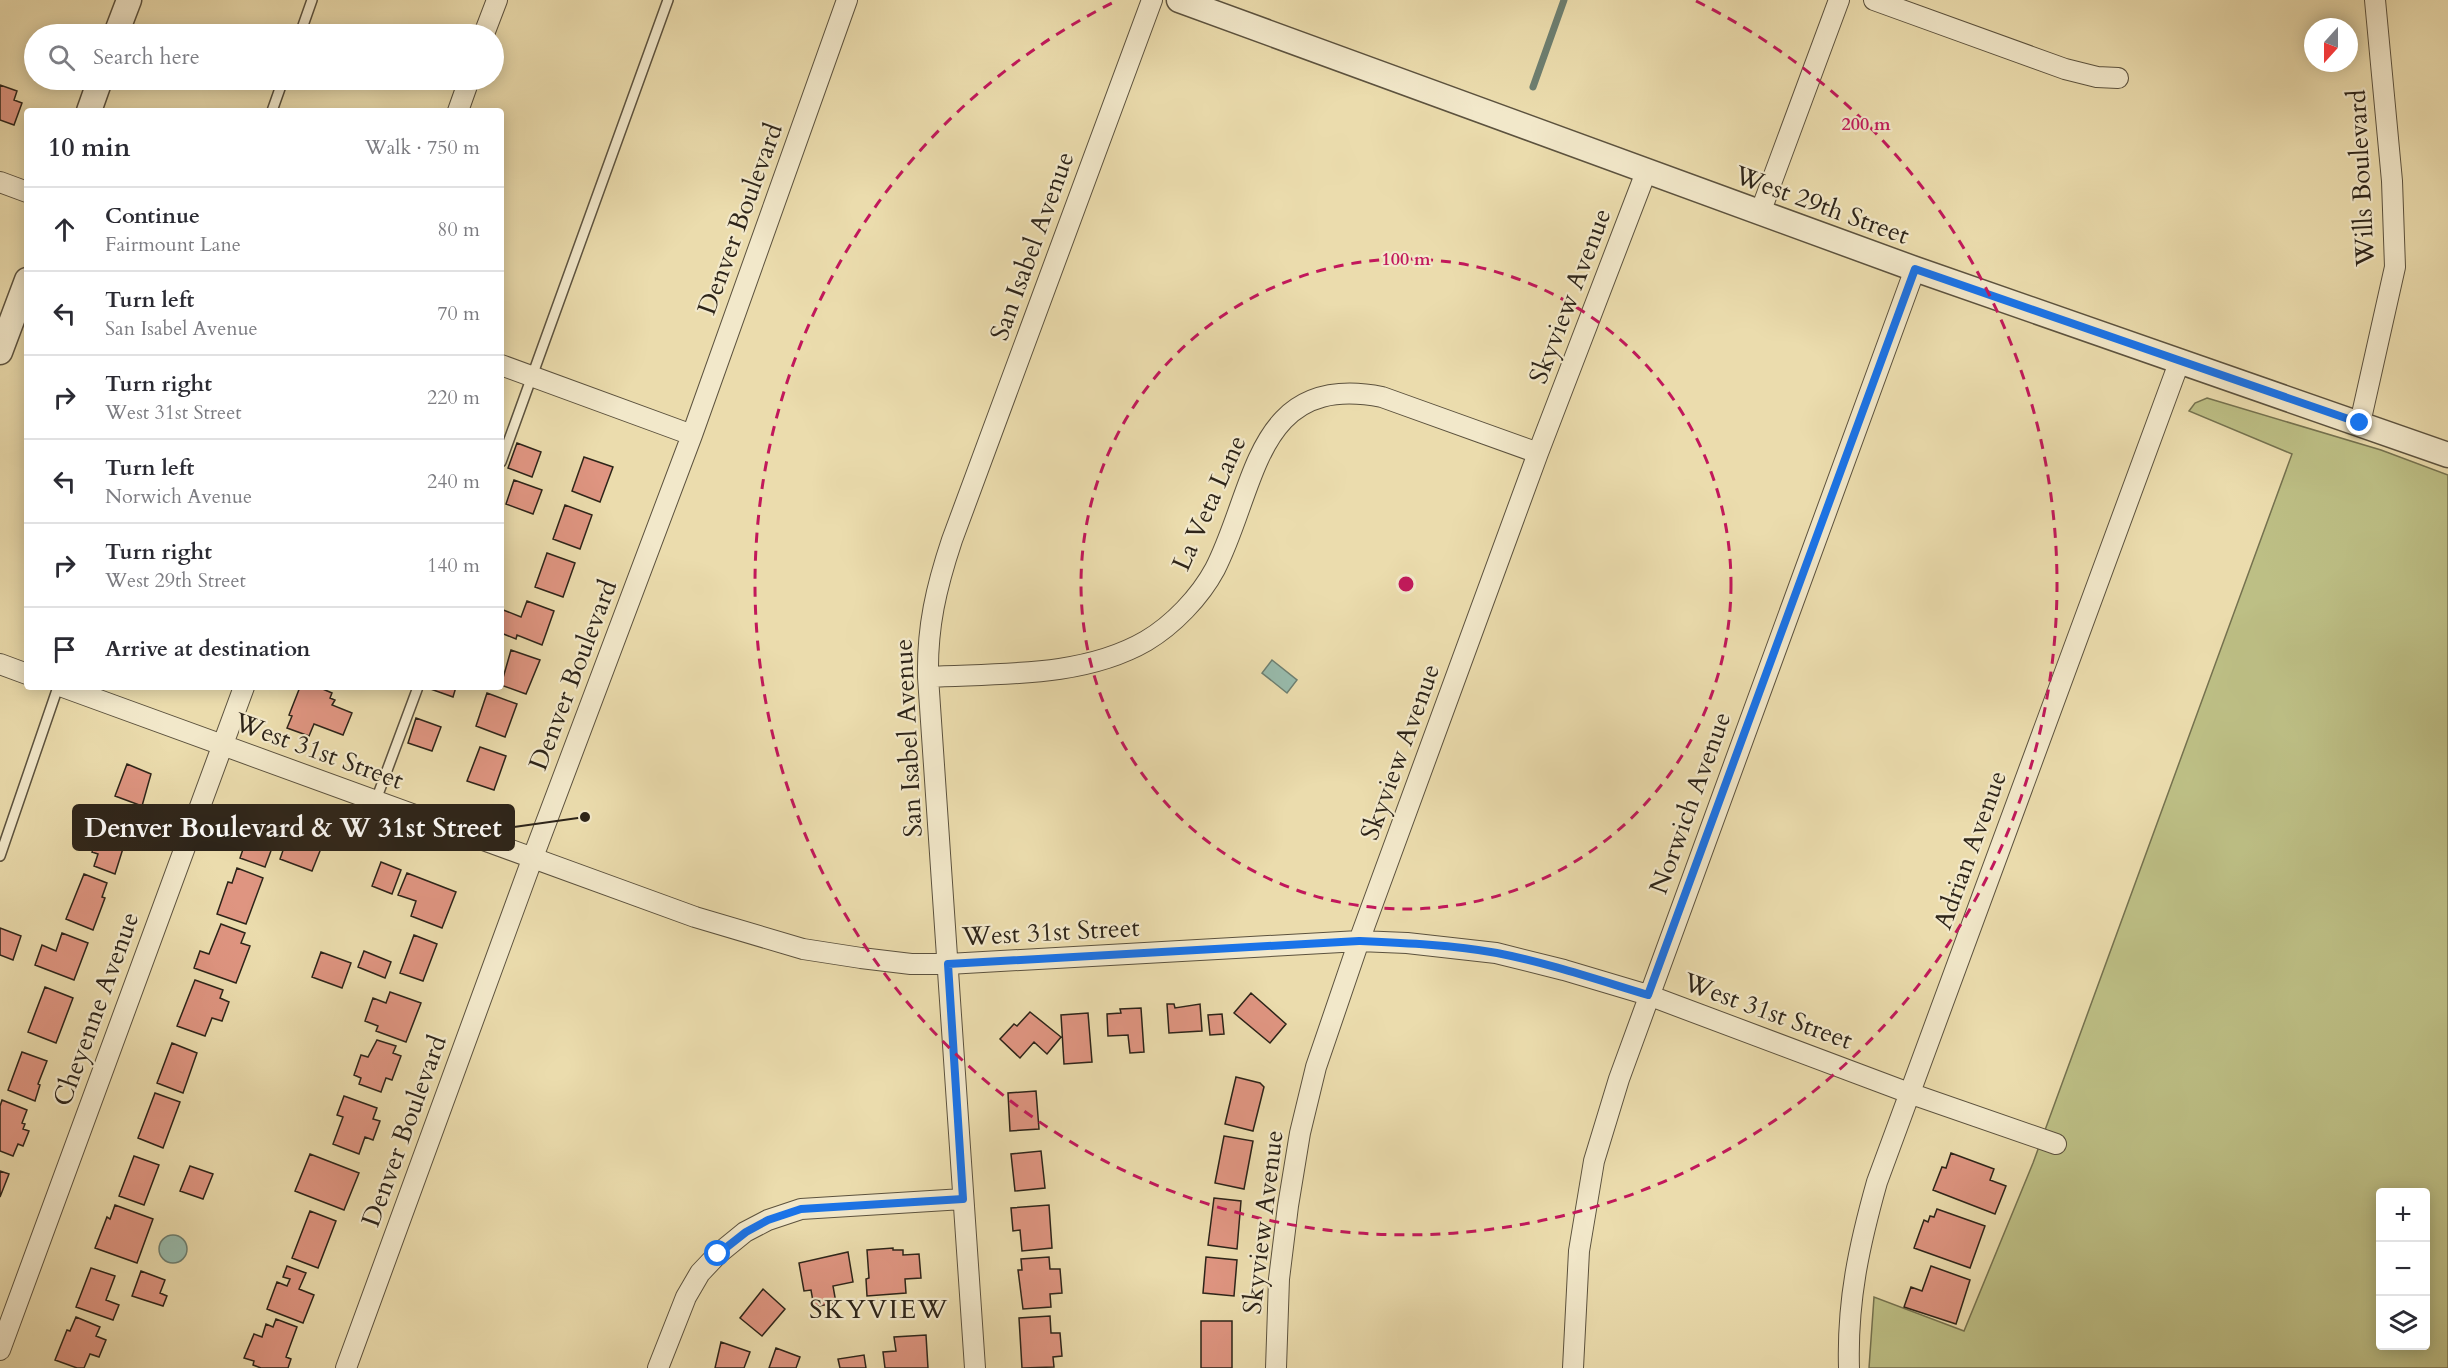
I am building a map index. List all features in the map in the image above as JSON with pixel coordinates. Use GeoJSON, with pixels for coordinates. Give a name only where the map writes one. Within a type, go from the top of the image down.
{"type":"FeatureCollection","features":[{"type":"Feature","properties":{"kind":"street"},"geometry":{"type":"LineString","coordinates":[[120,24],[129,0]]}},
{"type":"Feature","properties":{"kind":"street"},"geometry":{"type":"LineString","coordinates":[[488,24],[496,0]]}},
{"type":"Feature","properties":{"kind":"street","name":"Denver Boulevard"},"geometry":{"type":"LineString","coordinates":[[346,1368],[533,857],[692,435],[847,0]]}},
{"type":"Feature","properties":{"kind":"street","name":"San Isabel Avenue"},"geometry":{"type":"LineString","coordinates":[[975,1368],[928,677],[931,612],[952,540],[1152,0]]}},
{"type":"Feature","properties":{"kind":"street"},"geometry":{"type":"LineString","coordinates":[[1760,213],[1839,0]]}},
{"type":"Feature","properties":{"kind":"street"},"geometry":{"type":"LineString","coordinates":[[1874,0],[2065,69],[2097,77],[2118,78]]}},
{"type":"Feature","properties":{"kind":"street","name":"Wills Boulevard"},"geometry":{"type":"LineString","coordinates":[[2360,423],[2396,267],[2392,181],[2375,0]]}},
{"type":"Feature","properties":{"kind":"street","name":"West 29th Street"},"geometry":{"type":"LineString","coordinates":[[1193,2],[1646,172],[1915,269],[2448,455]]}},
{"type":"Feature","properties":{"kind":"street"},"geometry":{"type":"LineString","coordinates":[[90,108],[96,90]]}},
{"type":"Feature","properties":{"kind":"street"},"geometry":{"type":"LineString","coordinates":[[459,108],[465,90]]}},
{"type":"Feature","properties":{"kind":"street","name":"Skyview Avenue"},"geometry":{"type":"LineString","coordinates":[[1276,1368],[1279,1279],[1288,1206],[1300,1133],[1316,1067],[1359,941],[1538,453],[1646,172]]}},
{"type":"Feature","properties":{"kind":"street"},"geometry":{"type":"LineString","coordinates":[[0,182],[24,191]]}},
{"type":"Feature","properties":{"kind":"street","name":"Norwich Avenue"},"geometry":{"type":"LineString","coordinates":[[1573,1368],[1579,1251],[1594,1161],[1648,995],[1915,269]]}},
{"type":"Feature","properties":{"kind":"street"},"geometry":{"type":"LineString","coordinates":[[0,352],[24,288]]}},
{"type":"Feature","properties":{"kind":"street","name":"Adrian Avenue"},"geometry":{"type":"LineString","coordinates":[[1849,1368],[1848,1333],[1854,1274],[1877,1182],[2180,360]]}},
{"type":"Feature","properties":{"kind":"street"},"geometry":{"type":"LineString","coordinates":[[504,366],[692,435]]}},
{"type":"Feature","properties":{"kind":"street","name":"La Veta Lane"},"geometry":{"type":"LineString","coordinates":[[928,677],[1082,665],[1146,641],[1173,621],[1214,572],[1254,469],[1271,433],[1286,416],[1307,402],[1334,393],[1358,392],[1382,397],[1538,453]]}},
{"type":"Feature","properties":{"kind":"street"},"geometry":{"type":"LineString","coordinates":[[0,664],[24,673]]}},
{"type":"Feature","properties":{"kind":"street","name":"West 31st Street"},"geometry":{"type":"LineString","coordinates":[[71,690],[695,917],[803,948],[911,964],[948,964],[1359,941],[1407,943],[1496,953],[1648,995],[1910,1093],[2056,1144]]}},
{"type":"Feature","properties":{"kind":"street","name":"Cheyenne Avenue"},"geometry":{"type":"LineString","coordinates":[[0,1350],[243,690]]}},
{"type":"Feature","properties":{"kind":"street"},"geometry":{"type":"LineString","coordinates":[[658,1368],[686,1297],[700,1274],[718,1254],[746,1232],[768,1220],[801,1209],[963,1199]]}},
{"type":"Feature","properties":{"kind":"lane"},"geometry":{"type":"LineString","coordinates":[[304,24],[312,0]]}},
{"type":"Feature","properties":{"kind":"lane"},"geometry":{"type":"LineString","coordinates":[[504,454],[668,0]]}},
{"type":"Feature","properties":{"kind":"lane"},"geometry":{"type":"LineString","coordinates":[[273,108],[280,90]]}},
{"type":"Feature","properties":{"kind":"lane"},"geometry":{"type":"LineString","coordinates":[[0,856],[57,690]]}},
{"type":"Feature","properties":{"kind":"lane"},"geometry":{"type":"LineString","coordinates":[[376,800],[417,690]]}},
{"type":"Feature","properties":{"kind":"green space"},"geometry":{"type":"Polygon","coordinates":[[[2207,398],[2381,450],[2448,475],[2448,1368],[1869,1368],[1874,1297],[1964,1331],[2033,1163],[2292,454],[2189,411],[2195,403],[2207,398]]]}},
{"type":"Feature","properties":{"kind":"shaded area"},"geometry":{"type":"Polygon","coordinates":[[[1272,660],[1297,680],[1287,693],[1262,673],[1272,660]]]}},
{"type":"Feature","properties":{"kind":"shaded area"},"geometry":{"type":"Polygon","coordinates":[[[173,1235],[183,1239],[187,1249],[183,1259],[173,1263],[163,1259],[159,1249],[163,1239],[173,1235]]]}},
{"type":"Feature","properties":{"kind":"building"},"geometry":{"type":"Polygon","coordinates":[[[0,85],[17,91],[14,100],[22,103],[14,125],[0,120],[0,85]]]}},
{"type":"Feature","properties":{"kind":"building"},"geometry":{"type":"Polygon","coordinates":[[[517,443],[541,452],[532,477],[508,468],[517,443]]]}},
{"type":"Feature","properties":{"kind":"building"},"geometry":{"type":"Polygon","coordinates":[[[584,457],[613,467],[600,502],[572,491],[584,457]]]}},
{"type":"Feature","properties":{"kind":"building"},"geometry":{"type":"Polygon","coordinates":[[[514,480],[542,490],[533,514],[506,504],[514,480]]]}},
{"type":"Feature","properties":{"kind":"building"},"geometry":{"type":"Polygon","coordinates":[[[565,505],[592,515],[580,549],[553,539],[565,505]]]}},
{"type":"Feature","properties":{"kind":"building"},"geometry":{"type":"Polygon","coordinates":[[[547,553],[575,563],[563,597],[535,587],[547,553]]]}},
{"type":"Feature","properties":{"kind":"building"},"geometry":{"type":"Polygon","coordinates":[[[527,601],[554,611],[542,645],[517,635],[516,639],[504,634],[504,610],[521,617],[527,601]]]}},
{"type":"Feature","properties":{"kind":"building"},"geometry":{"type":"Polygon","coordinates":[[[511,650],[540,660],[526,694],[504,686],[504,674],[511,650]]]}},
{"type":"Feature","properties":{"kind":"building"},"geometry":{"type":"Polygon","coordinates":[[[299,690],[325,690],[332,693],[330,698],[335,700],[332,705],[352,713],[343,735],[314,724],[309,736],[287,728],[292,716],[289,715],[299,690]]]}},
{"type":"Feature","properties":{"kind":"building"},"geometry":{"type":"Polygon","coordinates":[[[433,690],[455,690],[453,697],[433,690]]]}},
{"type":"Feature","properties":{"kind":"building"},"geometry":{"type":"Polygon","coordinates":[[[487,693],[517,704],[505,737],[476,726],[487,693]]]}},
{"type":"Feature","properties":{"kind":"building"},"geometry":{"type":"Polygon","coordinates":[[[416,718],[441,727],[432,751],[408,743],[416,718]]]}},
{"type":"Feature","properties":{"kind":"building"},"geometry":{"type":"Polygon","coordinates":[[[480,747],[506,756],[494,790],[467,781],[480,747]]]}},
{"type":"Feature","properties":{"kind":"building"},"geometry":{"type":"Polygon","coordinates":[[[127,764],[151,774],[142,806],[115,796],[127,764]]]}},
{"type":"Feature","properties":{"kind":"building"},"geometry":{"type":"Polygon","coordinates":[[[94,812],[130,826],[115,874],[94,866],[98,854],[92,852],[94,848],[82,843],[94,812]]]}},
{"type":"Feature","properties":{"kind":"building"},"geometry":{"type":"Polygon","coordinates":[[[253,820],[279,829],[265,867],[240,858],[253,820]]]}},
{"type":"Feature","properties":{"kind":"building"},"geometry":{"type":"Polygon","coordinates":[[[289,833],[322,846],[312,871],[280,859],[289,833]]]}},
{"type":"Feature","properties":{"kind":"building"},"geometry":{"type":"Polygon","coordinates":[[[381,862],[401,870],[392,894],[372,886],[381,862]]]}},
{"type":"Feature","properties":{"kind":"building"},"geometry":{"type":"Polygon","coordinates":[[[237,868],[263,878],[246,924],[217,914],[228,882],[232,883],[237,868]]]}},
{"type":"Feature","properties":{"kind":"building"},"geometry":{"type":"Polygon","coordinates":[[[407,873],[456,892],[442,928],[411,916],[416,901],[398,895],[407,873]]]}},
{"type":"Feature","properties":{"kind":"building"},"geometry":{"type":"Polygon","coordinates":[[[84,874],[107,883],[102,897],[105,898],[93,930],[66,919],[84,874]]]}},
{"type":"Feature","properties":{"kind":"building"},"geometry":{"type":"Polygon","coordinates":[[[221,924],[245,933],[241,943],[250,946],[236,983],[194,968],[200,951],[209,954],[221,924]]]}},
{"type":"Feature","properties":{"kind":"building"},"geometry":{"type":"Polygon","coordinates":[[[0,928],[21,936],[13,960],[0,955],[0,928]]]}},
{"type":"Feature","properties":{"kind":"building"},"geometry":{"type":"Polygon","coordinates":[[[62,933],[88,943],[74,980],[35,965],[42,945],[56,951],[62,933]]]}},
{"type":"Feature","properties":{"kind":"building"},"geometry":{"type":"Polygon","coordinates":[[[414,935],[437,944],[423,981],[400,973],[414,935]]]}},
{"type":"Feature","properties":{"kind":"building"},"geometry":{"type":"Polygon","coordinates":[[[364,951],[391,962],[385,978],[358,967],[364,951]]]}},
{"type":"Feature","properties":{"kind":"building"},"geometry":{"type":"Polygon","coordinates":[[[321,952],[351,963],[342,988],[312,977],[321,952]]]}},
{"type":"Feature","properties":{"kind":"building"},"geometry":{"type":"Polygon","coordinates":[[[195,980],[223,990],[220,998],[229,1002],[222,1021],[212,1018],[205,1036],[177,1026],[195,980]]]}},
{"type":"Feature","properties":{"kind":"building"},"geometry":{"type":"Polygon","coordinates":[[[45,987],[73,998],[56,1043],[28,1032],[45,987]]]}},
{"type":"Feature","properties":{"kind":"building"},"geometry":{"type":"Polygon","coordinates":[[[390,992],[421,1003],[406,1042],[376,1031],[378,1026],[365,1021],[373,998],[386,1003],[390,992]]]}},
{"type":"Feature","properties":{"kind":"building"},"geometry":{"type":"Polygon","coordinates":[[[1251,993],[1286,1024],[1270,1043],[1234,1013],[1251,993]]]}},
{"type":"Feature","properties":{"kind":"building"},"geometry":{"type":"Polygon","coordinates":[[[1167,1004],[1174,1004],[1175,1008],[1200,1004],[1202,1031],[1169,1033],[1167,1004]]]}},
{"type":"Feature","properties":{"kind":"building"},"geometry":{"type":"Polygon","coordinates":[[[1141,1008],[1144,1052],[1130,1053],[1128,1035],[1108,1036],[1107,1014],[1121,1013],[1120,1009],[1141,1008]]]}},
{"type":"Feature","properties":{"kind":"building"},"geometry":{"type":"Polygon","coordinates":[[[1030,1012],[1061,1037],[1047,1054],[1034,1042],[1020,1058],[1000,1039],[1030,1012]]]}},
{"type":"Feature","properties":{"kind":"building"},"geometry":{"type":"Polygon","coordinates":[[[1088,1013],[1092,1062],[1064,1064],[1061,1015],[1088,1013]]]}},
{"type":"Feature","properties":{"kind":"building"},"geometry":{"type":"Polygon","coordinates":[[[1222,1014],[1224,1034],[1210,1035],[1208,1015],[1222,1014]]]}},
{"type":"Feature","properties":{"kind":"building"},"geometry":{"type":"Polygon","coordinates":[[[377,1040],[396,1046],[393,1053],[401,1056],[392,1080],[386,1078],[381,1092],[359,1084],[361,1078],[354,1075],[361,1055],[368,1057],[377,1040]]]}},
{"type":"Feature","properties":{"kind":"building"},"geometry":{"type":"Polygon","coordinates":[[[172,1043],[197,1053],[183,1093],[157,1083],[172,1043]]]}},
{"type":"Feature","properties":{"kind":"building"},"geometry":{"type":"Polygon","coordinates":[[[22,1052],[47,1061],[38,1084],[40,1085],[35,1101],[8,1090],[22,1052]]]}},
{"type":"Feature","properties":{"kind":"building"},"geometry":{"type":"Polygon","coordinates":[[[1236,1077],[1260,1083],[1264,1087],[1253,1131],[1225,1124],[1236,1077]]]}},
{"type":"Feature","properties":{"kind":"building"},"geometry":{"type":"Polygon","coordinates":[[[1036,1091],[1039,1129],[1010,1131],[1008,1093],[1036,1091]]]}},
{"type":"Feature","properties":{"kind":"building"},"geometry":{"type":"Polygon","coordinates":[[[155,1093],[180,1102],[163,1148],[138,1138],[155,1093]]]}},
{"type":"Feature","properties":{"kind":"building"},"geometry":{"type":"Polygon","coordinates":[[[344,1096],[377,1108],[373,1119],[380,1121],[373,1140],[365,1137],[359,1154],[333,1144],[343,1117],[337,1115],[344,1096]]]}},
{"type":"Feature","properties":{"kind":"building"},"geometry":{"type":"Polygon","coordinates":[[[2,1100],[27,1110],[22,1123],[25,1124],[23,1129],[29,1131],[23,1146],[18,1144],[13,1156],[0,1151],[2,1100]]]}},
{"type":"Feature","properties":{"kind":"building"},"geometry":{"type":"Polygon","coordinates":[[[1224,1136],[1253,1141],[1244,1189],[1215,1183],[1224,1136]]]}},
{"type":"Feature","properties":{"kind":"building"},"geometry":{"type":"Polygon","coordinates":[[[1041,1151],[1045,1188],[1015,1191],[1011,1154],[1041,1151]]]}},
{"type":"Feature","properties":{"kind":"building"},"geometry":{"type":"Polygon","coordinates":[[[1951,1153],[1994,1169],[1990,1180],[2006,1186],[1995,1214],[1933,1190],[1942,1167],[1946,1168],[1951,1153]]]}},
{"type":"Feature","properties":{"kind":"building"},"geometry":{"type":"Polygon","coordinates":[[[310,1154],[359,1173],[344,1210],[295,1191],[310,1154]]]}},
{"type":"Feature","properties":{"kind":"building"},"geometry":{"type":"Polygon","coordinates":[[[134,1156],[159,1165],[144,1205],[119,1196],[134,1156]]]}},
{"type":"Feature","properties":{"kind":"building"},"geometry":{"type":"Polygon","coordinates":[[[190,1166],[213,1174],[203,1199],[180,1191],[190,1166]]]}},
{"type":"Feature","properties":{"kind":"building"},"geometry":{"type":"Polygon","coordinates":[[[0,1171],[9,1174],[0,1197],[0,1171]]]}},
{"type":"Feature","properties":{"kind":"building"},"geometry":{"type":"Polygon","coordinates":[[[1214,1198],[1241,1201],[1237,1249],[1208,1245],[1214,1198]]]}},
{"type":"Feature","properties":{"kind":"building"},"geometry":{"type":"Polygon","coordinates":[[[115,1205],[153,1219],[137,1263],[95,1248],[107,1217],[110,1219],[115,1205]]]}},
{"type":"Feature","properties":{"kind":"building"},"geometry":{"type":"Polygon","coordinates":[[[1049,1205],[1052,1248],[1022,1251],[1020,1230],[1013,1231],[1011,1208],[1049,1205]]]}},
{"type":"Feature","properties":{"kind":"building"},"geometry":{"type":"Polygon","coordinates":[[[1937,1209],[1985,1226],[1970,1268],[1914,1248],[1924,1220],[1928,1222],[1930,1216],[1934,1217],[1937,1209]]]}},
{"type":"Feature","properties":{"kind":"building"},"geometry":{"type":"Polygon","coordinates":[[[310,1211],[336,1221],[318,1268],[292,1258],[310,1211]]]}},
{"type":"Feature","properties":{"kind":"building"},"geometry":{"type":"Polygon","coordinates":[[[893,1248],[893,1250],[903,1250],[903,1255],[919,1254],[921,1278],[905,1279],[906,1293],[867,1296],[866,1279],[869,1278],[867,1250],[893,1248]]]}},
{"type":"Feature","properties":{"kind":"building"},"geometry":{"type":"Polygon","coordinates":[[[848,1252],[853,1282],[833,1286],[836,1303],[814,1307],[811,1290],[804,1291],[799,1263],[848,1252]]]}},
{"type":"Feature","properties":{"kind":"building"},"geometry":{"type":"Polygon","coordinates":[[[1049,1257],[1050,1269],[1060,1269],[1062,1293],[1050,1294],[1051,1307],[1023,1309],[1018,1270],[1022,1270],[1021,1259],[1049,1257]]]}},
{"type":"Feature","properties":{"kind":"building"},"geometry":{"type":"Polygon","coordinates":[[[1206,1257],[1237,1260],[1234,1296],[1203,1293],[1206,1257]]]}},
{"type":"Feature","properties":{"kind":"building"},"geometry":{"type":"Polygon","coordinates":[[[287,1266],[306,1273],[299,1289],[314,1295],[303,1323],[267,1309],[277,1282],[287,1286],[290,1279],[283,1277],[287,1266]]]}},
{"type":"Feature","properties":{"kind":"building"},"geometry":{"type":"Polygon","coordinates":[[[1931,1266],[1970,1280],[1956,1324],[1904,1307],[1911,1287],[1922,1291],[1931,1266]]]}},
{"type":"Feature","properties":{"kind":"building"},"geometry":{"type":"Polygon","coordinates":[[[91,1268],[115,1276],[106,1300],[119,1305],[113,1320],[76,1307],[91,1268]]]}},
{"type":"Feature","properties":{"kind":"building"},"geometry":{"type":"Polygon","coordinates":[[[141,1271],[165,1280],[160,1293],[167,1296],[163,1306],[132,1296],[141,1271]]]}},
{"type":"Feature","properties":{"kind":"building"},"geometry":{"type":"Polygon","coordinates":[[[763,1289],[785,1309],[762,1336],[740,1318],[763,1289]]]}},
{"type":"Feature","properties":{"kind":"building"},"geometry":{"type":"Polygon","coordinates":[[[1050,1316],[1051,1333],[1060,1333],[1062,1356],[1053,1357],[1054,1367],[1022,1368],[1019,1318],[1050,1316]]]}},
{"type":"Feature","properties":{"kind":"building"},"geometry":{"type":"Polygon","coordinates":[[[76,1317],[100,1327],[96,1336],[106,1340],[99,1357],[90,1354],[84,1368],[77,1368],[55,1360],[67,1330],[70,1331],[76,1317]]]}},
{"type":"Feature","properties":{"kind":"building"},"geometry":{"type":"Polygon","coordinates":[[[276,1319],[297,1327],[286,1357],[291,1359],[288,1368],[261,1368],[253,1365],[254,1361],[244,1358],[254,1334],[262,1337],[266,1324],[273,1327],[276,1319]]]}},
{"type":"Feature","properties":{"kind":"building"},"geometry":{"type":"Polygon","coordinates":[[[1201,1321],[1232,1321],[1232,1368],[1201,1368],[1201,1321]]]}},
{"type":"Feature","properties":{"kind":"building"},"geometry":{"type":"Polygon","coordinates":[[[926,1335],[928,1368],[885,1368],[883,1352],[896,1351],[894,1337],[926,1335]]]}},
{"type":"Feature","properties":{"kind":"building"},"geometry":{"type":"Polygon","coordinates":[[[721,1342],[750,1352],[744,1368],[715,1368],[721,1342]]]}},
{"type":"Feature","properties":{"kind":"building"},"geometry":{"type":"Polygon","coordinates":[[[776,1348],[800,1357],[796,1368],[769,1368],[776,1348]]]}},
{"type":"Feature","properties":{"kind":"building"},"geometry":{"type":"Polygon","coordinates":[[[864,1355],[866,1368],[840,1368],[838,1359],[864,1355]]]}},
{"type":"Feature","properties":{"kind":"waterway"},"geometry":{"type":"LineString","coordinates":[[1533,87],[1564,0]]}},
{"type":"Feature","properties":{"kind":"place","name":"Denver Boulevard & W 31st Street"},"geometry":{"type":"Point","coordinates":[585,817]}},
{"type":"Feature","properties":{"kind":"district","name":"SKYVIEW"},"geometry":{"type":"Point","coordinates":[879,1309]}},
{"type":"Feature","properties":{"kind":"route"},"geometry":{"type":"LineString","coordinates":[[718,1254],[746,1232],[768,1220],[801,1209],[963,1199],[948,964],[1359,941],[1407,943],[1496,953],[1648,995],[1915,269],[2360,423]]}}]}
